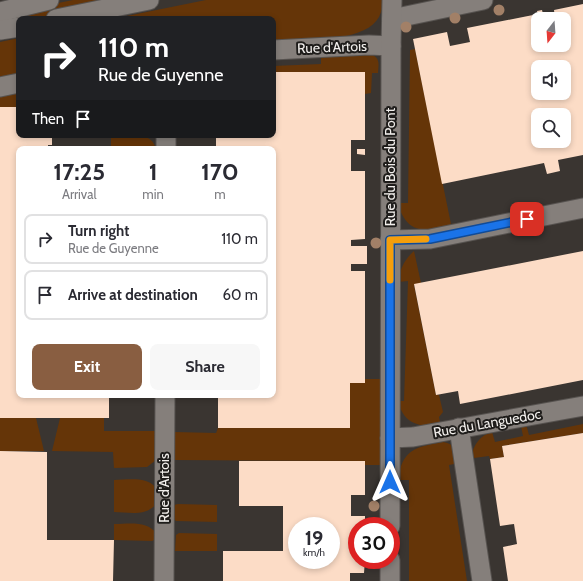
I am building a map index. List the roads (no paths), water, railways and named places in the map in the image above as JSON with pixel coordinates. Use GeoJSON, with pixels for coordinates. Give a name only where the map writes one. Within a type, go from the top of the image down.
{"type":"FeatureCollection","features":[{"type":"Feature","properties":{"kind":"street"},"geometry":{"type":"LineString","coordinates":[[0,12],[49,0]]}},
{"type":"Feature","properties":{"kind":"street"},"geometry":{"type":"LineString","coordinates":[[71,16],[149,0]]}},
{"type":"Feature","properties":{"kind":"street"},"geometry":{"type":"LineString","coordinates":[[392,9],[483,0]]}},
{"type":"Feature","properties":{"kind":"street","name":"Rue du Bois du Pont"},"geometry":{"type":"LineString","coordinates":[[390,517],[392,9]]}},
{"type":"Feature","properties":{"kind":"street"},"geometry":{"type":"LineString","coordinates":[[0,30],[16,27]]}},
{"type":"Feature","properties":{"kind":"street","name":"Rue d'Artois"},"geometry":{"type":"LineString","coordinates":[[276,50],[369,45],[391,46]]}},
{"type":"Feature","properties":{"kind":"street"},"geometry":{"type":"LineString","coordinates":[[0,86],[16,83]]}},
{"type":"Feature","properties":{"kind":"street"},"geometry":{"type":"LineString","coordinates":[[390,240],[430,239],[583,208]]}},
{"type":"Feature","properties":{"kind":"street","name":"Rue d'Artois"},"geometry":{"type":"LineString","coordinates":[[164,581],[165,398]]}},
{"type":"Feature","properties":{"kind":"street","name":"Rue du Languedoc"},"geometry":{"type":"LineString","coordinates":[[390,438],[406,438],[583,406]]}},
{"type":"Feature","properties":{"kind":"street"},"geometry":{"type":"LineString","coordinates":[[459,428],[482,581]]}},
{"type":"Feature","properties":{"kind":"street"},"geometry":{"type":"LineString","coordinates":[[390,569],[390,581]]}}]}
